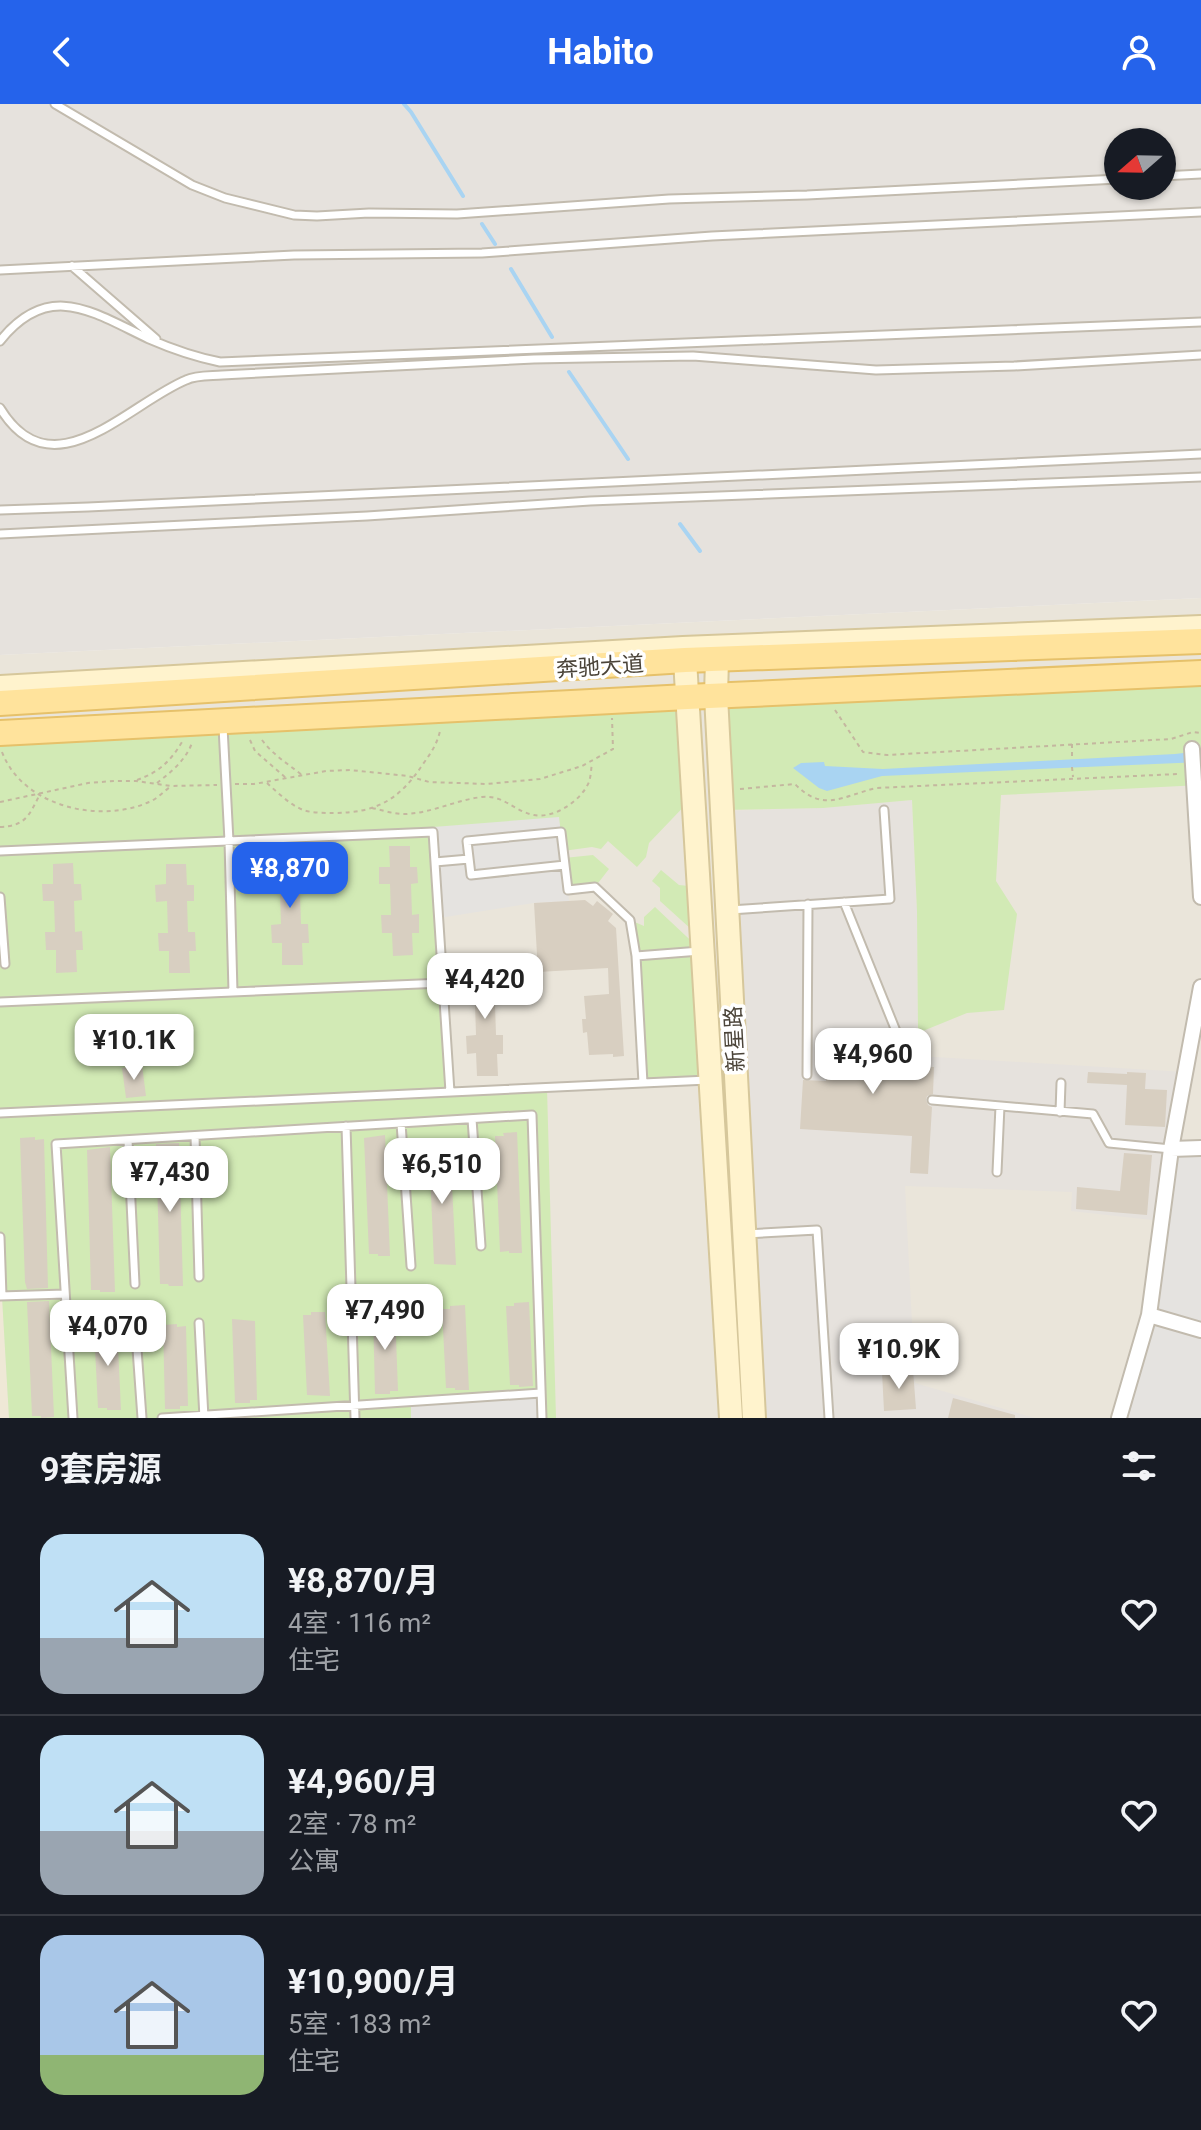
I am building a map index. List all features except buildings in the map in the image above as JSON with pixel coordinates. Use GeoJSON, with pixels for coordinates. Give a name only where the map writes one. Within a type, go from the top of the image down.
{"type":"FeatureCollection","features":[{"type":"Feature","properties":{"kind":"main road"},"geometry":{"type":"LineString","coordinates":[[0,687],[729,655],[1201,627]]}},
{"type":"Feature","properties":{"kind":"main road","name":"奔驰大道"},"geometry":{"type":"LineString","coordinates":[[0,703],[729,655],[1201,641]]}},
{"type":"Feature","properties":{"kind":"main road","name":"新星路"},"geometry":{"type":"LineString","coordinates":[[729,655],[716,696],[754,1418]]}},
{"type":"Feature","properties":{"kind":"main road","name":"新星路"},"geometry":{"type":"LineString","coordinates":[[685,660],[731,1418]]}},
{"type":"Feature","properties":{"kind":"main road","name":"奔驰大道"},"geometry":{"type":"LineString","coordinates":[[0,733],[1201,673]]}},
{"type":"Feature","properties":{"kind":"street"},"geometry":{"type":"LineString","coordinates":[[1192,749],[1201,897]]}},
{"type":"Feature","properties":{"kind":"street"},"geometry":{"type":"LineString","coordinates":[[1119,1418],[1149,1315],[1171,1149],[1201,987]]}},
{"type":"Feature","properties":{"kind":"street"},"geometry":{"type":"LineString","coordinates":[[1171,1149],[1201,1148]]}},
{"type":"Feature","properties":{"kind":"street"},"geometry":{"type":"LineString","coordinates":[[1149,1315],[1201,1330]]}},
{"type":"Feature","properties":{"kind":"lane"},"geometry":{"type":"LineString","coordinates":[[55,104],[192,185],[225,198],[294,215],[457,214],[669,199],[1104,180]]}},
{"type":"Feature","properties":{"kind":"lane"},"geometry":{"type":"LineString","coordinates":[[1176,175],[1201,174]]}},
{"type":"Feature","properties":{"kind":"lane"},"geometry":{"type":"LineString","coordinates":[[0,270],[294,255],[482,253],[712,236],[1201,212]]}},
{"type":"Feature","properties":{"kind":"lane"},"geometry":{"type":"LineString","coordinates":[[72,266],[160,344]]}},
{"type":"Feature","properties":{"kind":"lane"},"geometry":{"type":"LineString","coordinates":[[0,341],[23,316],[39,309],[65,307],[76,307],[100,315],[160,344],[220,362],[1201,322]]}},
{"type":"Feature","properties":{"kind":"lane"},"geometry":{"type":"LineString","coordinates":[[0,408],[23,436],[47,444],[82,440],[189,378],[222,375],[550,358],[693,356],[876,370],[1201,355]]}},
{"type":"Feature","properties":{"kind":"lane"},"geometry":{"type":"LineString","coordinates":[[0,510],[1201,454]]}},
{"type":"Feature","properties":{"kind":"lane"},"geometry":{"type":"LineString","coordinates":[[0,534],[336,518],[590,501],[1201,477]]}},
{"type":"Feature","properties":{"kind":"lane"},"geometry":{"type":"LineString","coordinates":[[221,721],[229,841],[233,992]]}},
{"type":"Feature","properties":{"kind":"lane"},"geometry":{"type":"LineString","coordinates":[[727,910],[890,899],[884,810]]}},
{"type":"Feature","properties":{"kind":"lane"},"geometry":{"type":"LineString","coordinates":[[0,851],[433,832],[450,1092]]}},
{"type":"Feature","properties":{"kind":"lane"},"geometry":{"type":"LineString","coordinates":[[565,865],[471,875],[467,841],[561,832],[565,865],[568,890],[595,887],[630,920],[636,956],[643,1083]]}},
{"type":"Feature","properties":{"kind":"lane"},"geometry":{"type":"LineString","coordinates":[[435,862],[469,859]]}},
{"type":"Feature","properties":{"kind":"lane"},"geometry":{"type":"LineString","coordinates":[[0,897],[5,964]]}},
{"type":"Feature","properties":{"kind":"lane"},"geometry":{"type":"LineString","coordinates":[[844,902],[896,1031]]}},
{"type":"Feature","properties":{"kind":"lane"},"geometry":{"type":"LineString","coordinates":[[807,1075],[808,904]]}},
{"type":"Feature","properties":{"kind":"lane"},"geometry":{"type":"LineString","coordinates":[[636,956],[702,951]]}},
{"type":"Feature","properties":{"kind":"lane"},"geometry":{"type":"LineString","coordinates":[[0,1002],[443,983]]}},
{"type":"Feature","properties":{"kind":"lane"},"geometry":{"type":"LineString","coordinates":[[0,1113],[711,1080]]}},
{"type":"Feature","properties":{"kind":"lane"},"geometry":{"type":"LineString","coordinates":[[1060,1112],[1061,1083]]}},
{"type":"Feature","properties":{"kind":"lane"},"geometry":{"type":"LineString","coordinates":[[932,1100],[1093,1114],[1109,1143],[1171,1149]]}},
{"type":"Feature","properties":{"kind":"lane"},"geometry":{"type":"LineString","coordinates":[[997,1172],[1000,1106]]}},
{"type":"Feature","properties":{"kind":"lane"},"geometry":{"type":"LineString","coordinates":[[73,1418],[56,1144],[532,1115],[542,1418]]}},
{"type":"Feature","properties":{"kind":"lane"},"geometry":{"type":"LineString","coordinates":[[472,1119],[481,1246]]}},
{"type":"Feature","properties":{"kind":"lane"},"geometry":{"type":"LineString","coordinates":[[401,1123],[411,1266]]}},
{"type":"Feature","properties":{"kind":"lane"},"geometry":{"type":"LineString","coordinates":[[346,1126],[355,1418]]}},
{"type":"Feature","properties":{"kind":"lane"},"geometry":{"type":"LineString","coordinates":[[195,1136],[199,1277]]}},
{"type":"Feature","properties":{"kind":"lane"},"geometry":{"type":"LineString","coordinates":[[128,1140],[135,1284]]}},
{"type":"Feature","properties":{"kind":"lane"},"geometry":{"type":"LineString","coordinates":[[744,1234],[817,1230],[829,1418]]}},
{"type":"Feature","properties":{"kind":"lane"},"geometry":{"type":"LineString","coordinates":[[0,1237],[1,1296],[65,1294]]}},
{"type":"Feature","properties":{"kind":"lane"},"geometry":{"type":"LineString","coordinates":[[199,1323],[204,1417]]}},
{"type":"Feature","properties":{"kind":"lane"},"geometry":{"type":"LineString","coordinates":[[136,1335],[142,1418]]}},
{"type":"Feature","properties":{"kind":"lane"},"geometry":{"type":"LineString","coordinates":[[162,1418],[541,1393]]}},
{"type":"Feature","properties":{"kind":"path"},"geometry":{"type":"LineString","coordinates":[[823,691],[863,752],[887,755],[1171,739],[1193,732],[1201,733]]}},
{"type":"Feature","properties":{"kind":"path"},"geometry":{"type":"LineString","coordinates":[[0,802],[88,783],[136,781],[171,786],[267,783],[326,771],[350,770],[429,782],[487,784],[540,779],[592,762],[613,749],[612,701]]}},
{"type":"Feature","properties":{"kind":"path"},"geometry":{"type":"LineString","coordinates":[[267,783],[287,801],[305,811],[348,813],[372,808],[399,794],[414,778],[436,745],[444,710]]}},
{"type":"Feature","properties":{"kind":"path"},"geometry":{"type":"LineString","coordinates":[[221,721],[265,745],[303,775]]}},
{"type":"Feature","properties":{"kind":"path"},"geometry":{"type":"LineString","coordinates":[[221,721],[287,779]]}},
{"type":"Feature","properties":{"kind":"path"},"geometry":{"type":"LineString","coordinates":[[136,781],[155,774],[182,744],[221,721]]}},
{"type":"Feature","properties":{"kind":"path"},"geometry":{"type":"LineString","coordinates":[[156,784],[171,773],[189,750],[221,721]]}},
{"type":"Feature","properties":{"kind":"path"},"geometry":{"type":"LineString","coordinates":[[1072,744],[1072,759]]}},
{"type":"Feature","properties":{"kind":"path"},"geometry":{"type":"LineString","coordinates":[[0,746],[6,761],[23,783],[62,805],[107,812],[129,809],[153,801],[171,786]]}},
{"type":"Feature","properties":{"kind":"path"},"geometry":{"type":"LineString","coordinates":[[372,808],[402,814],[487,797],[502,798],[535,816],[548,815],[571,804],[580,795],[588,782],[592,762]]}},
{"type":"Feature","properties":{"kind":"path"},"geometry":{"type":"LineString","coordinates":[[1072,767],[1073,778]]}},
{"type":"Feature","properties":{"kind":"path"},"geometry":{"type":"LineString","coordinates":[[721,791],[795,784],[803,793],[831,801],[876,788],[1177,773],[1193,780]]}},
{"type":"Feature","properties":{"kind":"path"},"geometry":{"type":"LineString","coordinates":[[0,827],[15,827],[29,815],[40,794]]}},
{"type":"Feature","properties":{"kind":"shaded area"},"geometry":{"type":"Polygon","coordinates":[[[0,104],[1201,104],[1201,598],[0,655],[0,104]]]}},
{"type":"Feature","properties":{"kind":"shaded area"},"geometry":{"type":"Polygon","coordinates":[[[1201,598],[1201,1418],[0,1418],[0,655],[1201,598]]]}},
{"type":"Feature","properties":{"kind":"shaded area"},"geometry":{"type":"Polygon","coordinates":[[[912,800],[918,1056],[1185,1072],[1161,1221],[1071,1211],[1072,1192],[905,1186],[915,1383],[1035,1418],[754,1418],[722,811],[823,808],[912,800]]]}},
{"type":"Feature","properties":{"kind":"shaded area"},"geometry":{"type":"Polygon","coordinates":[[[559,817],[569,901],[534,903],[439,918],[433,827],[559,817]]]}},
{"type":"Feature","properties":{"kind":"shaded area"},"geometry":{"type":"Polygon","coordinates":[[[1201,1148],[1201,1418],[1119,1418],[1149,1315],[1171,1149],[1201,1148]]]}},
{"type":"Feature","properties":{"kind":"shaded area"},"geometry":{"type":"Polygon","coordinates":[[[2,1296],[9,1418],[0,1418],[2,1296]]]}},
{"type":"Feature","properties":{"kind":"shaded area"},"geometry":{"type":"Polygon","coordinates":[[[541,1393],[542,1418],[411,1418],[411,1402],[541,1393]]]}},
{"type":"Feature","properties":{"kind":"green space"},"geometry":{"type":"Polygon","coordinates":[[[1201,673],[1201,785],[1001,795],[996,881],[1017,914],[1004,1010],[967,1013],[918,1033],[912,800],[823,808],[722,810],[716,696],[1201,673]]]}},
{"type":"Feature","properties":{"kind":"green space"},"geometry":{"type":"Polygon","coordinates":[[[687,697],[693,797],[649,843],[646,857],[637,867],[608,841],[601,849],[592,847],[563,851],[433,827],[450,1092],[547,1088],[556,1418],[9,1418],[0,1296],[0,733],[687,697]]]}},
{"type":"Feature","properties":{"kind":"green space"},"geometry":{"type":"Polygon","coordinates":[[[593,855],[609,869],[595,887],[568,890],[564,858],[593,855]]]}},
{"type":"Feature","properties":{"kind":"green space"},"geometry":{"type":"Polygon","coordinates":[[[661,870],[679,885],[699,887],[702,939],[660,901],[660,888],[652,881],[661,870]]]}},
{"type":"Feature","properties":{"kind":"green space"},"geometry":{"type":"Polygon","coordinates":[[[655,907],[702,951],[711,1080],[643,1083],[630,920],[644,926],[644,917],[655,907]]]}},
{"type":"Feature","properties":{"kind":"water"},"geometry":{"type":"Polygon","coordinates":[[[1201,751],[1201,762],[882,776],[827,791],[793,768],[801,763],[824,762],[825,766],[883,769],[1201,751]]]}},
{"type":"Feature","properties":{"kind":"waterway"},"geometry":{"type":"LineString","coordinates":[[404,104],[463,196]]}},
{"type":"Feature","properties":{"kind":"waterway"},"geometry":{"type":"LineString","coordinates":[[482,224],[495,244]]}},
{"type":"Feature","properties":{"kind":"waterway"},"geometry":{"type":"LineString","coordinates":[[511,269],[552,337]]}},
{"type":"Feature","properties":{"kind":"waterway"},"geometry":{"type":"LineString","coordinates":[[569,372],[628,459]]}},
{"type":"Feature","properties":{"kind":"waterway"},"geometry":{"type":"LineString","coordinates":[[680,524],[700,551]]}}]}
